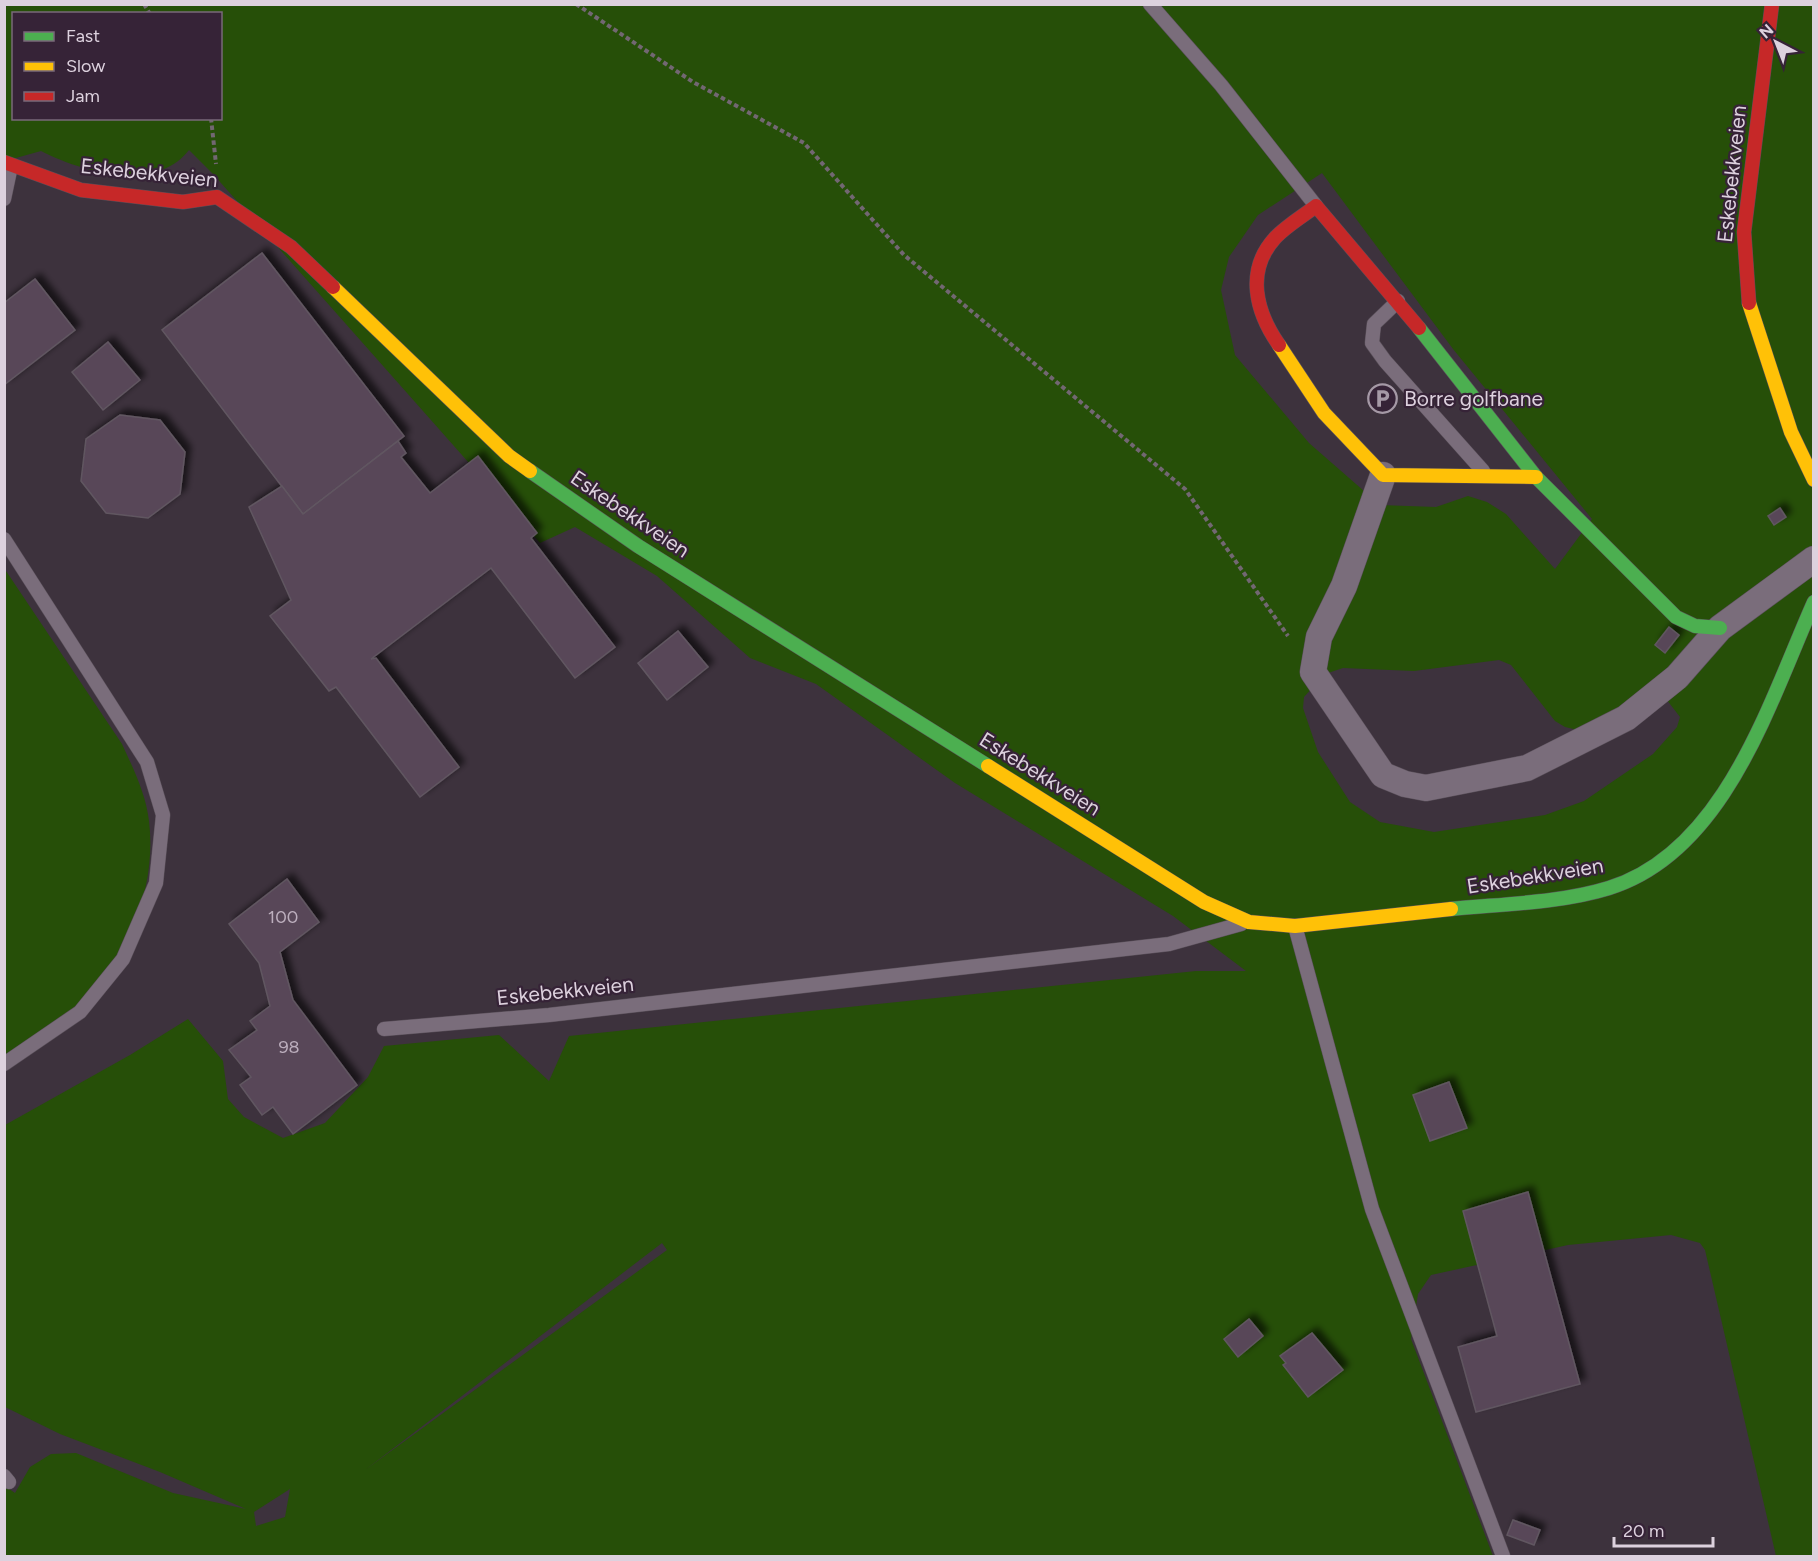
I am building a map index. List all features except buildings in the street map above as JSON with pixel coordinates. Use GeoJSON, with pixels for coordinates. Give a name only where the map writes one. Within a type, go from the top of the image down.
{"type":"FeatureCollection","features":[{"type":"Feature","properties":{"kind":"street","name":"Eskebekkveien"},"geometry":{"type":"LineString","coordinates":[[1772,4],[1744,232],[1749,310],[1791,432],[1814,480]]}},
{"type":"Feature","properties":{"kind":"street","name":"Eskebekkveien"},"geometry":{"type":"LineString","coordinates":[[8,164],[81,190],[183,202],[217,197],[291,247],[508,456],[638,546],[1204,902],[1249,922],[1295,926],[1554,898],[1609,888],[1661,864],[1708,817],[1740,768],[1814,602]]}},
{"type":"Feature","properties":{"kind":"street"},"geometry":{"type":"LineString","coordinates":[[1536,477],[1383,475],[1324,413],[1266,326],[1258,301],[1257,266],[1275,238],[1316,206],[1398,301],[1536,477],[1676,617],[1695,626],[1720,628]]}},
{"type":"Feature","properties":{"kind":"street"},"geometry":{"type":"LineString","coordinates":[[1383,475],[1344,586],[1319,637],[1313,672],[1383,775],[1405,784],[1426,788],[1527,768],[1626,718],[1677,677],[1720,628],[1814,559]]}},
{"type":"Feature","properties":{"kind":"lane"},"geometry":{"type":"LineString","coordinates":[[1150,4],[1221,85],[1316,206]]}},
{"type":"Feature","properties":{"kind":"lane"},"geometry":{"type":"LineString","coordinates":[[4,199],[8,164]]}},
{"type":"Feature","properties":{"kind":"lane"},"geometry":{"type":"LineString","coordinates":[[1398,301],[1374,324],[1372,343],[1466,455],[1491,478]]}},
{"type":"Feature","properties":{"kind":"lane"},"geometry":{"type":"LineString","coordinates":[[4,539],[147,762],[163,815],[156,883],[123,959],[80,1012],[4,1064]]}},
{"type":"Feature","properties":{"kind":"lane","name":"Eskebekkveien"},"geometry":{"type":"LineString","coordinates":[[384,1029],[549,1015],[1169,944],[1249,922]]}},
{"type":"Feature","properties":{"kind":"lane"},"geometry":{"type":"LineString","coordinates":[[1295,926],[1372,1209],[1503,1557]]}},
{"type":"Feature","properties":{"kind":"path"},"geometry":{"type":"LineString","coordinates":[[576,4],[693,82],[804,143],[904,255],[1185,489],[1313,672]]}},
{"type":"Feature","properties":{"kind":"path"},"geometry":{"type":"LineString","coordinates":[[211,120],[217,197]]}},
{"type":"Feature","properties":{"kind":"green space"},"geometry":{"type":"Polygon","coordinates":[[[4,5],[1813,5],[1813,1556],[1776,1556],[1705,1250],[1700,1243],[1671,1235],[1568,1245],[1431,1275],[1418,1294],[1411,1339],[1493,1556],[5,1556],[5,1486],[15,1493],[30,1467],[51,1454],[76,1453],[173,1493],[246,1509],[160,1472],[60,1434],[5,1407],[5,1125],[130,1055],[188,1019],[223,1061],[228,1099],[244,1117],[283,1138],[325,1123],[368,1077],[384,1046],[499,1035],[549,1081],[569,1036],[1196,971],[1246,971],[1173,916],[955,783],[816,684],[750,658],[657,576],[575,527],[540,543],[213,174],[189,150],[175,163],[158,171],[138,175],[97,171],[77,166],[41,151],[5,161],[4,5]],[[1322,173],[1258,215],[1229,257],[1221,290],[1235,355],[1309,443],[1380,505],[1436,507],[1468,496],[1487,502],[1506,514],[1555,569],[1592,519],[1453,349],[1322,173]],[[1499,660],[1414,671],[1343,668],[1325,674],[1304,697],[1303,708],[1318,752],[1350,802],[1380,822],[1434,832],[1545,815],[1584,801],[1653,754],[1677,727],[1680,717],[1663,695],[1582,731],[1565,727],[1555,721],[1511,665],[1499,660]],[[662,1243],[365,1470],[667,1250],[662,1243]],[[290,1489],[254,1512],[256,1526],[285,1517],[290,1489]]]}},
{"type":"Feature","properties":{"kind":"green space"},"geometry":{"type":"Polygon","coordinates":[[[4,568],[122,744],[145,801],[150,846],[149,870],[144,895],[126,943],[114,965],[75,1011],[4,1059],[4,568]]]}},
{"type":"Feature","properties":{"kind":"traffic: fast"},"geometry":{"type":"LineString","coordinates":[[1419,328],[1536,477],[1676,617],[1695,626],[1720,628]]}},
{"type":"Feature","properties":{"kind":"traffic: fast"},"geometry":{"type":"LineString","coordinates":[[530,471],[638,546],[988,766]]}},
{"type":"Feature","properties":{"kind":"traffic: fast"},"geometry":{"type":"LineString","coordinates":[[1451,909],[1551,900],[1609,888],[1649,870],[1684,842],[1713,808],[1738,769],[1760,727],[1814,602]]}},
{"type":"Feature","properties":{"kind":"traffic: slow"},"geometry":{"type":"LineString","coordinates":[[333,287],[509,456],[530,471]]}},
{"type":"Feature","properties":{"kind":"traffic: slow"},"geometry":{"type":"LineString","coordinates":[[1749,303],[1791,432],[1814,480]]}},
{"type":"Feature","properties":{"kind":"traffic: slow"},"geometry":{"type":"LineString","coordinates":[[1279,345],[1324,413],[1383,475],[1536,477]]}},
{"type":"Feature","properties":{"kind":"traffic: slow"},"geometry":{"type":"LineString","coordinates":[[988,766],[1204,902],[1249,922],[1295,926],[1451,909]]}},
{"type":"Feature","properties":{"kind":"traffic: jam"},"geometry":{"type":"LineString","coordinates":[[1749,303],[1744,232],[1772,4]]}},
{"type":"Feature","properties":{"kind":"traffic: jam"},"geometry":{"type":"LineString","coordinates":[[4,162],[81,190],[183,202],[217,197],[291,247],[333,287]]}},
{"type":"Feature","properties":{"kind":"traffic: jam"},"geometry":{"type":"LineString","coordinates":[[1279,345],[1264,319],[1260,305],[1257,292],[1260,264],[1275,238],[1316,206],[1419,328]]}},
{"type":"Feature","properties":{"kind":"place","name":"Borre golfbane"},"geometry":{"type":"Point","coordinates":[1383,399]}}]}
